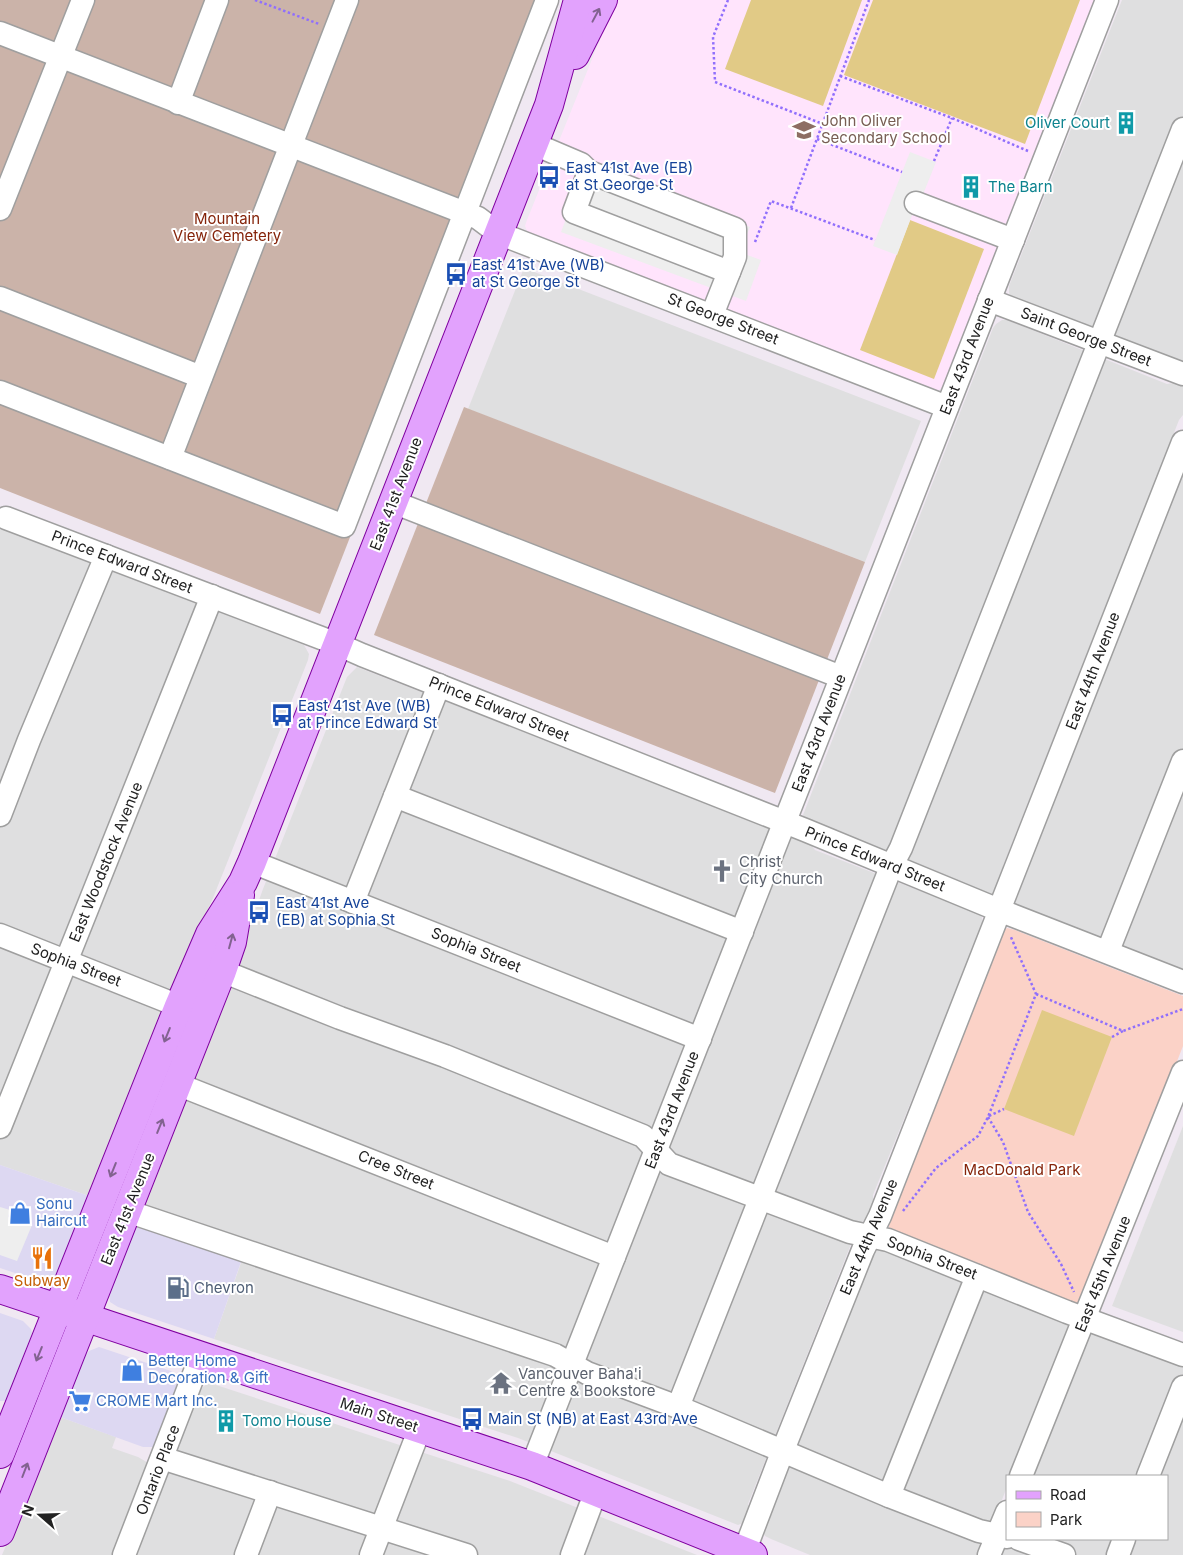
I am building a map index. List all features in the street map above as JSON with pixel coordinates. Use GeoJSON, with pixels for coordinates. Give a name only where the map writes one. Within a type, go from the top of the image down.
{"type":"FeatureCollection","features":[{"type":"Feature","properties":{"kind":"main road","name":"East 41st Avenue"},"geometry":{"type":"LineString","coordinates":[[0,1454],[8,1409],[57,1308],[179,1006],[210,934],[247,872],[549,105],[578,0]]}},
{"type":"Feature","properties":{"kind":"main road","name":"East 41st Avenue"},"geometry":{"type":"LineString","coordinates":[[549,105],[603,0]]}},
{"type":"Feature","properties":{"kind":"main road","name":"East 41st Avenue"},"geometry":{"type":"LineString","coordinates":[[0,1532],[222,971],[232,942],[247,872]]}},
{"type":"Feature","properties":{"kind":"main road","name":"Main Street"},"geometry":{"type":"LineString","coordinates":[[0,1289],[532,1466],[747,1554]]}},
{"type":"Feature","properties":{"kind":"street"},"geometry":{"type":"LineString","coordinates":[[0,209],[83,0]]}},
{"type":"Feature","properties":{"kind":"street"},"geometry":{"type":"LineString","coordinates":[[178,103],[218,0]]}},
{"type":"Feature","properties":{"kind":"street"},"geometry":{"type":"LineString","coordinates":[[170,458],[347,0]]}},
{"type":"Feature","properties":{"kind":"street"},"geometry":{"type":"LineString","coordinates":[[0,392],[344,526],[548,0]]}},
{"type":"Feature","properties":{"kind":"street","name":"East 43rd Avenue"},"geometry":{"type":"LineString","coordinates":[[532,1466],[1107,0]]}},
{"type":"Feature","properties":{"kind":"street","name":"St George Street"},"geometry":{"type":"LineString","coordinates":[[0,33],[290,147],[478,218],[498,233],[947,408]]}},
{"type":"Feature","properties":{"kind":"street"},"geometry":{"type":"LineString","coordinates":[[678,1407],[1183,129]]}},
{"type":"Feature","properties":{"kind":"street"},"geometry":{"type":"LineString","coordinates":[[534,144],[581,164],[589,172],[735,229],[732,265],[712,315]]}},
{"type":"Feature","properties":{"kind":"street"},"geometry":{"type":"LineString","coordinates":[[589,172],[574,212],[732,265]]}},
{"type":"Feature","properties":{"kind":"street"},"geometry":{"type":"LineString","coordinates":[[916,203],[1013,240]]}},
{"type":"Feature","properties":{"kind":"street"},"geometry":{"type":"LineString","coordinates":[[0,298],[202,377]]}},
{"type":"Feature","properties":{"kind":"street","name":"Saint George Street"},"geometry":{"type":"LineString","coordinates":[[989,300],[1183,374]]}},
{"type":"Feature","properties":{"kind":"street","name":"East 44th Avenue"},"geometry":{"type":"LineString","coordinates":[[747,1554],[783,1450],[1002,914],[1183,442]]}},
{"type":"Feature","properties":{"kind":"street"},"geometry":{"type":"LineString","coordinates":[[393,502],[842,677]]}},
{"type":"Feature","properties":{"kind":"street","name":"Prince Edward Street"},"geometry":{"type":"LineString","coordinates":[[2,515],[337,644],[784,823],[1002,914],[1108,951],[1183,982]]}},
{"type":"Feature","properties":{"kind":"street"},"geometry":{"type":"LineString","coordinates":[[0,815],[29,740],[106,556]]}},
{"type":"Feature","properties":{"kind":"street","name":"East Woodstock Avenue"},"geometry":{"type":"LineString","coordinates":[[0,1127],[212,596]]}},
{"type":"Feature","properties":{"kind":"street"},"geometry":{"type":"LineString","coordinates":[[353,902],[439,685]]}},
{"type":"Feature","properties":{"kind":"street"},"geometry":{"type":"LineString","coordinates":[[1108,951],[1183,761]]}},
{"type":"Feature","properties":{"kind":"street"},"geometry":{"type":"LineString","coordinates":[[395,796],[742,932]]}},
{"type":"Feature","properties":{"kind":"street","name":"Sophia Street"},"geometry":{"type":"LineString","coordinates":[[247,872],[353,902],[700,1039]]}},
{"type":"Feature","properties":{"kind":"street","name":"Sophia Street"},"geometry":{"type":"LineString","coordinates":[[0,935],[179,1006]]}},
{"type":"Feature","properties":{"kind":"street","name":"Sophia Street"},"geometry":{"type":"LineString","coordinates":[[222,971],[340,1018],[445,1056],[643,1136],[669,1164],[850,1232],[888,1240],[1086,1319],[1183,1355]]}},
{"type":"Feature","properties":{"kind":"street","name":"East 45th Avenue"},"geometry":{"type":"LineString","coordinates":[[1022,1475],[1183,1072]]}},
{"type":"Feature","properties":{"kind":"street","name":"Cree Street"},"geometry":{"type":"LineString","coordinates":[[177,1084],[614,1257]]}},
{"type":"Feature","properties":{"kind":"street"},"geometry":{"type":"LineString","coordinates":[[126,1211],[555,1355],[587,1373],[678,1407],[1003,1541],[1064,1555]]}},
{"type":"Feature","properties":{"kind":"street"},"geometry":{"type":"LineString","coordinates":[[890,1496],[977,1276]]}},
{"type":"Feature","properties":{"kind":"street","name":"Ontario Place"},"geometry":{"type":"LineString","coordinates":[[124,1555],[201,1356]]}},
{"type":"Feature","properties":{"kind":"street"},"geometry":{"type":"LineString","coordinates":[[1148,1475],[1183,1387]]}},
{"type":"Feature","properties":{"kind":"street"},"geometry":{"type":"LineString","coordinates":[[371,1555],[420,1428]]}},
{"type":"Feature","properties":{"kind":"street"},"geometry":{"type":"LineString","coordinates":[[162,1458],[466,1555]]}},
{"type":"Feature","properties":{"kind":"street"},"geometry":{"type":"LineString","coordinates":[[572,1555],[596,1491]]}},
{"type":"Feature","properties":{"kind":"street"},"geometry":{"type":"LineString","coordinates":[[246,1555],[270,1492]]}},
{"type":"Feature","properties":{"kind":"street"},"geometry":{"type":"LineString","coordinates":[[1003,1541],[1006,1519]]}},
{"type":"Feature","properties":{"kind":"street"},"geometry":{"type":"LineString","coordinates":[[1118,1555],[1124,1540]]}},
{"type":"Feature","properties":{"kind":"path"},"geometry":{"type":"LineString","coordinates":[[255,0],[336,31]]}},
{"type":"Feature","properties":{"kind":"path"},"geometry":{"type":"LineString","coordinates":[[728,0],[713,37],[715,82],[823,124]]}},
{"type":"Feature","properties":{"kind":"path"},"geometry":{"type":"LineString","coordinates":[[791,208],[869,0]]}},
{"type":"Feature","properties":{"kind":"path"},"geometry":{"type":"LineString","coordinates":[[840,76],[952,118],[1030,152]]}},
{"type":"Feature","properties":{"kind":"path"},"geometry":{"type":"LineString","coordinates":[[934,161],[952,118]]}},
{"type":"Feature","properties":{"kind":"path"},"geometry":{"type":"LineString","coordinates":[[817,139],[902,172]]}},
{"type":"Feature","properties":{"kind":"path"},"geometry":{"type":"LineString","coordinates":[[732,265],[750,256],[771,201],[875,240]]}},
{"type":"Feature","properties":{"kind":"path"},"geometry":{"type":"LineString","coordinates":[[1002,914],[1036,994],[1123,1031]]}},
{"type":"Feature","properties":{"kind":"path"},"geometry":{"type":"LineString","coordinates":[[900,1214],[936,1168],[978,1136],[988,1117],[1036,994]]}},
{"type":"Feature","properties":{"kind":"path"},"geometry":{"type":"LineString","coordinates":[[1112,1037],[1183,1008]]}},
{"type":"Feature","properties":{"kind":"path"},"geometry":{"type":"LineString","coordinates":[[988,1117],[1004,1109]]}},
{"type":"Feature","properties":{"kind":"path"},"geometry":{"type":"LineString","coordinates":[[988,1117],[1003,1142],[1028,1212],[1061,1264],[1075,1294]]}},
{"type":"Feature","properties":{"kind":"shaded area","name":"John Oliver Secondary School"},"geometry":{"type":"Polygon","coordinates":[[[616,0],[1096,0],[945,384],[939,390],[934,391],[529,235],[525,226],[527,220],[616,0]]]}},
{"type":"Feature","properties":{"kind":"shaded area"},"geometry":{"type":"Polygon","coordinates":[[[751,0],[862,0],[823,106],[725,69],[751,0]]]}},
{"type":"Feature","properties":{"kind":"shaded area"},"geometry":{"type":"Polygon","coordinates":[[[873,0],[1080,0],[1025,144],[844,75],[873,0]]]}},
{"type":"Feature","properties":{"kind":"shaded area"},"geometry":{"type":"Polygon","coordinates":[[[1122,0],[1183,0],[1183,364],[1012,298],[1009,293],[1009,286],[1122,0]]]}},
{"type":"Feature","properties":{"kind":"shaded area"},"geometry":{"type":"Polygon","coordinates":[[[910,152],[936,162],[922,197],[919,197],[897,255],[873,246],[910,152]]]}},
{"type":"Feature","properties":{"kind":"shaded area"},"geometry":{"type":"Polygon","coordinates":[[[587,163],[750,227],[739,252],[761,260],[746,301],[561,232],[587,163]]]}},
{"type":"Feature","properties":{"kind":"shaded area"},"geometry":{"type":"Polygon","coordinates":[[[910,220],[984,249],[934,379],[860,350],[910,220]]]}},
{"type":"Feature","properties":{"kind":"shaded area"},"geometry":{"type":"Polygon","coordinates":[[[524,268],[921,421],[865,562],[468,409],[524,268]]]}},
{"type":"Feature","properties":{"kind":"shaded area"},"geometry":{"type":"Polygon","coordinates":[[[1002,320],[1007,320],[1167,384],[1179,382],[1183,385],[1183,415],[1179,420],[1003,866],[1006,871],[999,889],[992,894],[984,895],[803,820],[803,815],[993,328],[1002,320]]]}},
{"type":"Feature","properties":{"kind":"shaded area"},"geometry":{"type":"Polygon","coordinates":[[[1182,473],[1183,974],[1018,907],[1014,900],[1182,473]]]}},
{"type":"Feature","properties":{"kind":"shaded area"},"geometry":{"type":"Polygon","coordinates":[[[0,525],[304,645],[309,654],[213,898],[175,983],[89,1196],[0,1165],[0,525]]]}},
{"type":"Feature","properties":{"kind":"shaded area"},"geometry":{"type":"Polygon","coordinates":[[[357,667],[766,826],[810,844],[815,850],[964,908],[969,906],[981,913],[983,925],[873,1195],[873,1206],[869,1217],[859,1224],[748,1504],[750,1511],[743,1523],[738,1525],[518,1438],[214,1339],[247,1246],[143,1208],[263,889],[347,677],[357,667]]]}},
{"type":"Feature","properties":{"kind":"shaded area"},"geometry":{"type":"Polygon","coordinates":[[[1042,1010],[1112,1037],[1074,1136],[1004,1109],[1042,1010]]]}},
{"type":"Feature","properties":{"kind":"shaded area"},"geometry":{"type":"Polygon","coordinates":[[[1183,1126],[1183,1332],[1112,1306],[1183,1126]]]}},
{"type":"Feature","properties":{"kind":"shaded area"},"geometry":{"type":"Polygon","coordinates":[[[0,1165],[89,1196],[58,1275],[53,1281],[42,1282],[0,1268],[0,1165]]]}},
{"type":"Feature","properties":{"kind":"shaded area"},"geometry":{"type":"Polygon","coordinates":[[[0,1207],[10,1210],[8,1217],[32,1225],[17,1261],[0,1255],[0,1207]]]}},
{"type":"Feature","properties":{"kind":"shaded area"},"geometry":{"type":"Polygon","coordinates":[[[136,1225],[242,1259],[214,1339],[118,1307],[110,1302],[109,1293],[136,1225]]]}},
{"type":"Feature","properties":{"kind":"shaded area"},"geometry":{"type":"Polygon","coordinates":[[[879,1249],[888,1249],[1066,1321],[1069,1327],[1068,1334],[1011,1475],[1006,1475],[1006,1490],[980,1555],[810,1555],[765,1536],[762,1530],[874,1253],[879,1249]]]}},
{"type":"Feature","properties":{"kind":"shaded area"},"geometry":{"type":"Polygon","coordinates":[[[0,1313],[23,1321],[31,1329],[32,1333],[6,1401],[0,1401],[0,1313]]]}},
{"type":"Feature","properties":{"kind":"shaded area"},"geometry":{"type":"Polygon","coordinates":[[[1094,1333],[1183,1362],[1183,1555],[1000,1555],[1007,1540],[1168,1540],[1168,1475],[1031,1475],[1088,1336],[1094,1333]]]}},
{"type":"Feature","properties":{"kind":"shaded area"},"geometry":{"type":"Polygon","coordinates":[[[99,1347],[171,1371],[178,1378],[179,1382],[158,1447],[143,1447],[60,1417],[86,1355],[89,1351],[99,1347]]]}},
{"type":"Feature","properties":{"kind":"shaded area"},"geometry":{"type":"Polygon","coordinates":[[[207,1384],[213,1384],[510,1481],[697,1555],[134,1555],[198,1394],[207,1384]]]}},
{"type":"Feature","properties":{"kind":"shaded area"},"geometry":{"type":"Polygon","coordinates":[[[60,1417],[116,1437],[112,1448],[138,1457],[150,1464],[114,1555],[2,1555],[60,1417]]]}},
{"type":"Feature","properties":{"kind":"green space","name":"Mountain View Cemetery"},"geometry":{"type":"Polygon","coordinates":[[[0,0],[558,0],[536,61],[320,614],[0,488],[0,0]]]}},
{"type":"Feature","properties":{"kind":"green space"},"geometry":{"type":"Polygon","coordinates":[[[464,407],[865,562],[775,793],[374,635],[464,407]]]}},
{"type":"Feature","properties":{"kind":"green space","name":"MacDonald Park"},"geometry":{"type":"Polygon","coordinates":[[[1007,928],[1183,996],[1183,1046],[1089,1286],[1081,1302],[1077,1304],[891,1230],[888,1222],[889,1215],[897,1200],[998,948],[999,937],[1007,928]]]}},
{"type":"Feature","properties":{"kind":"place","name":"Oliver Court"},"geometry":{"type":"Point","coordinates":[1126,123]}},
{"type":"Feature","properties":{"kind":"place","name":"John Oliver Secondary School"},"geometry":{"type":"Point","coordinates":[804,130]}},
{"type":"Feature","properties":{"kind":"place","name":"East 41st Ave (EB) at St George St"},"geometry":{"type":"Point","coordinates":[549,177]}},
{"type":"Feature","properties":{"kind":"place","name":"The Barn"},"geometry":{"type":"Point","coordinates":[971,187]}},
{"type":"Feature","properties":{"kind":"place","name":"East 41st Ave (WB) at St George St"},"geometry":{"type":"Point","coordinates":[456,274]}},
{"type":"Feature","properties":{"kind":"place","name":"East 41st Ave (WB) at Prince Edward St"},"geometry":{"type":"Point","coordinates":[282,715]}},
{"type":"Feature","properties":{"kind":"place","name":"Christ City Church"},"geometry":{"type":"Point","coordinates":[722,871]}},
{"type":"Feature","properties":{"kind":"place","name":"East 41st Ave (EB) at Sophia St"},"geometry":{"type":"Point","coordinates":[259,912]}},
{"type":"Feature","properties":{"kind":"place","name":"Sonu Haircut"},"geometry":{"type":"Point","coordinates":[20,1213]}},
{"type":"Feature","properties":{"kind":"place","name":"Subway"},"geometry":{"type":"Point","coordinates":[42,1258]}},
{"type":"Feature","properties":{"kind":"place","name":"Chevron"},"geometry":{"type":"Point","coordinates":[178,1288]}},
{"type":"Feature","properties":{"kind":"place","name":"Better Home Decoration & Gift"},"geometry":{"type":"Point","coordinates":[132,1370]}},
{"type":"Feature","properties":{"kind":"place","name":"Vancouver Baha'i Centre & Bookstore"},"geometry":{"type":"Point","coordinates":[501,1383]}},
{"type":"Feature","properties":{"kind":"place","name":"CROME Mart Inc."},"geometry":{"type":"Point","coordinates":[80,1401]}},
{"type":"Feature","properties":{"kind":"place","name":"Main St (NB) at East 43rd Ave"},"geometry":{"type":"Point","coordinates":[472,1419]}},
{"type":"Feature","properties":{"kind":"place","name":"Tomo House"},"geometry":{"type":"Point","coordinates":[226,1421]}}]}
